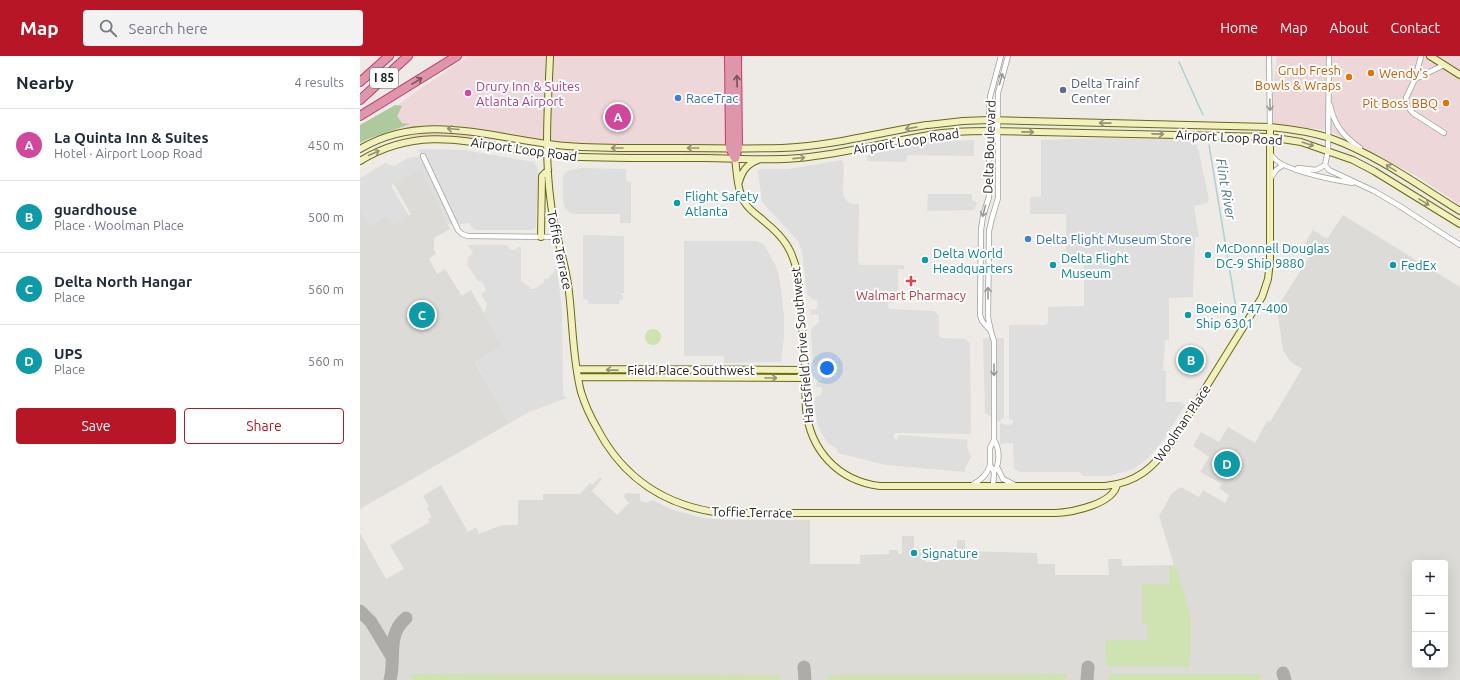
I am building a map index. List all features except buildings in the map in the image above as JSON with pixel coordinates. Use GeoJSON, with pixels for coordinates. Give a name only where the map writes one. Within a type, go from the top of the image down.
{"type":"FeatureCollection","features":[{"type":"Feature","properties":{"kind":"highway","name":"I 85"},"geometry":{"type":"LineString","coordinates":[[360,82],[389,56]]}},
{"type":"Feature","properties":{"kind":"highway","name":"I 85"},"geometry":{"type":"LineString","coordinates":[[360,100],[408,56]]}},
{"type":"Feature","properties":{"kind":"highway"},"geometry":{"type":"LineString","coordinates":[[360,116],[457,56]]}},
{"type":"Feature","properties":{"kind":"highway"},"geometry":{"type":"LineString","coordinates":[[729,56],[735,158]]}},
{"type":"Feature","properties":{"kind":"highway"},"geometry":{"type":"LineString","coordinates":[[734,148],[737,56]]}},
{"type":"Feature","properties":{"kind":"street","name":"Toffie Terrace"},"geometry":{"type":"LineString","coordinates":[[550,56],[547,154],[551,210],[566,269],[578,378],[585,404],[607,447],[623,466],[647,487],[685,505],[721,513],[1064,512],[1085,508],[1098,503],[1114,491],[1117,484]]}},
{"type":"Feature","properties":{"kind":"street","name":"Delta Boulevard"},"geometry":{"type":"LineString","coordinates":[[991,332],[982,321],[980,315],[981,230],[983,216],[989,197],[990,97],[1001,56]]}},
{"type":"Feature","properties":{"kind":"street","name":"Delta Boulevard"},"geometry":{"type":"LineString","coordinates":[[993,486],[994,472],[997,467],[998,448],[994,440],[994,341],[988,317],[989,231],[998,198],[998,93],[1008,56]]}},
{"type":"Feature","properties":{"kind":"street"},"geometry":{"type":"LineString","coordinates":[[1269,56],[1270,127]]}},
{"type":"Feature","properties":{"kind":"street"},"geometry":{"type":"LineString","coordinates":[[1270,181],[1276,170],[1283,165],[1316,170],[1325,165],[1328,151],[1329,56]]}},
{"type":"Feature","properties":{"kind":"street"},"geometry":{"type":"LineString","coordinates":[[1420,56],[1415,78],[1406,98],[1407,106],[1413,112],[1444,133]]}},
{"type":"Feature","properties":{"kind":"street"},"geometry":{"type":"LineString","coordinates":[[1430,56],[1460,75]]}},
{"type":"Feature","properties":{"kind":"street"},"geometry":{"type":"LineString","coordinates":[[1415,78],[1444,65]]}},
{"type":"Feature","properties":{"kind":"street","name":"Airport Loop Road"},"geometry":{"type":"LineString","coordinates":[[1328,94],[1332,114],[1338,129],[1349,141],[1460,211]]}},
{"type":"Feature","properties":{"kind":"street","name":"Airport Loop Road"},"geometry":{"type":"LineString","coordinates":[[360,149],[385,138],[406,132],[429,129],[460,130],[547,144],[607,148],[734,148],[806,146],[927,125],[963,121],[998,120],[1270,127],[1293,130],[1328,138],[1368,154]]}},
{"type":"Feature","properties":{"kind":"street","name":"Woolman Place"},"geometry":{"type":"LineString","coordinates":[[993,486],[1093,486],[1117,484],[1140,475],[1153,466],[1164,455],[1260,302],[1266,285],[1270,267],[1270,127]]}},
{"type":"Feature","properties":{"kind":"street","name":"Airport Loop Road"},"geometry":{"type":"LineString","coordinates":[[360,161],[388,147],[409,141],[430,139],[466,140],[547,154],[600,158],[760,159],[800,158],[936,134],[989,131],[1270,137],[1301,142],[1353,160],[1374,171],[1460,224]]}},
{"type":"Feature","properties":{"kind":"street"},"geometry":{"type":"LineString","coordinates":[[1270,149],[1272,157],[1275,161],[1283,165],[1324,178],[1357,184]]}},
{"type":"Feature","properties":{"kind":"street"},"geometry":{"type":"LineString","coordinates":[[423,156],[458,230],[462,234],[468,236],[558,237]]}},
{"type":"Feature","properties":{"kind":"street"},"geometry":{"type":"LineString","coordinates":[[735,158],[738,186]]}},
{"type":"Feature","properties":{"kind":"street"},"geometry":{"type":"LineString","coordinates":[[738,186],[743,171],[747,165],[760,159]]}},
{"type":"Feature","properties":{"kind":"street"},"geometry":{"type":"LineString","coordinates":[[1325,165],[1329,170],[1398,205],[1460,245]]}},
{"type":"Feature","properties":{"kind":"street"},"geometry":{"type":"LineString","coordinates":[[541,237],[542,176],[548,170]]}},
{"type":"Feature","properties":{"kind":"street","name":"Hartsfield Drive Southwest"},"geometry":{"type":"LineString","coordinates":[[738,186],[745,203],[776,231],[788,246],[795,260],[798,276],[805,370],[806,409],[810,432],[820,452],[838,469],[850,477],[870,485],[993,486]]}},
{"type":"Feature","properties":{"kind":"street","name":"Field Place Southwest"},"geometry":{"type":"LineString","coordinates":[[577,369],[805,370]]}},
{"type":"Feature","properties":{"kind":"street"},"geometry":{"type":"LineString","coordinates":[[632,370],[632,378]]}},
{"type":"Feature","properties":{"kind":"street"},"geometry":{"type":"LineString","coordinates":[[674,370],[674,378]]}},
{"type":"Feature","properties":{"kind":"street"},"geometry":{"type":"LineString","coordinates":[[728,370],[728,378]]}},
{"type":"Feature","properties":{"kind":"street","name":"Field Place Southwest"},"geometry":{"type":"LineString","coordinates":[[578,378],[805,378]]}},
{"type":"Feature","properties":{"kind":"street","name":"Delta Boulevard"},"geometry":{"type":"LineString","coordinates":[[990,465],[990,448],[994,440]]}},
{"type":"Feature","properties":{"kind":"street"},"geometry":{"type":"LineString","coordinates":[[970,486],[984,478],[989,471],[990,465]]}},
{"type":"Feature","properties":{"kind":"street"},"geometry":{"type":"LineString","coordinates":[[990,465],[994,472]]}},
{"type":"Feature","properties":{"kind":"street"},"geometry":{"type":"LineString","coordinates":[[997,467],[1003,479],[1017,486]]}},
{"type":"Feature","properties":{"kind":"shaded area"},"geometry":{"type":"Polygon","coordinates":[[[469,56],[733,56],[736,153],[640,156],[509,140],[422,140],[369,126],[469,56]]]}},
{"type":"Feature","properties":{"kind":"shaded area"},"geometry":{"type":"Polygon","coordinates":[[[1277,56],[1460,56],[1460,205],[1420,178],[1327,130],[1269,124],[1277,56]]]}},
{"type":"Feature","properties":{"kind":"shaded area"},"geometry":{"type":"Polygon","coordinates":[[[1107,138],[1194,140],[1199,152],[1209,200],[1207,203],[1194,206],[1199,237],[1195,237],[1193,297],[1169,298],[1169,340],[1165,340],[1163,371],[1166,371],[1166,402],[1181,402],[1185,405],[1162,442],[1147,459],[1134,469],[1109,476],[1083,476],[1080,472],[1019,472],[1014,468],[1013,444],[1000,444],[1000,423],[1008,425],[1012,424],[1013,422],[1013,420],[1009,419],[1009,325],[1046,325],[1048,323],[1048,307],[1084,306],[1084,259],[1066,259],[1066,214],[1030,214],[1030,197],[1041,197],[1041,140],[1107,138]]]}},
{"type":"Feature","properties":{"kind":"shaded area"},"geometry":{"type":"Polygon","coordinates":[[[974,140],[974,156],[907,155],[906,162],[867,161],[866,156],[923,142],[974,140]]]}},
{"type":"Feature","properties":{"kind":"shaded area"},"geometry":{"type":"Polygon","coordinates":[[[417,150],[464,150],[534,162],[538,171],[536,228],[531,230],[474,230],[469,223],[453,225],[447,223],[421,168],[391,186],[409,216],[394,224],[390,218],[385,217],[370,226],[360,210],[360,178],[385,163],[394,166],[408,158],[423,156],[417,150]]]}},
{"type":"Feature","properties":{"kind":"shaded area"},"geometry":{"type":"Polygon","coordinates":[[[842,160],[844,165],[843,195],[848,202],[852,204],[859,204],[858,262],[861,265],[904,265],[904,269],[898,269],[898,302],[888,303],[889,309],[934,311],[939,316],[939,334],[941,338],[966,339],[970,344],[971,434],[896,433],[894,434],[894,438],[897,441],[899,435],[968,440],[967,446],[971,457],[965,468],[965,472],[886,465],[838,453],[837,449],[828,443],[824,438],[817,423],[814,402],[816,397],[822,394],[822,387],[816,387],[817,381],[822,380],[822,372],[818,371],[813,363],[811,331],[812,328],[819,322],[819,316],[818,314],[811,315],[810,310],[817,309],[818,301],[812,299],[807,294],[802,252],[798,241],[762,202],[758,171],[760,169],[788,169],[842,160]]]}},
{"type":"Feature","properties":{"kind":"shaded area"},"geometry":{"type":"Polygon","coordinates":[[[421,168],[450,229],[434,238],[434,250],[436,254],[429,259],[437,274],[445,269],[462,296],[471,290],[503,345],[475,362],[510,423],[360,509],[360,210],[370,226],[385,217],[390,218],[394,224],[411,214],[394,184],[421,168]]]}},
{"type":"Feature","properties":{"kind":"shaded area"},"geometry":{"type":"Polygon","coordinates":[[[580,168],[626,169],[626,181],[631,182],[631,223],[620,223],[620,214],[576,214],[565,209],[563,202],[563,176],[567,171],[580,168]]]}},
{"type":"Feature","properties":{"kind":"shaded area"},"geometry":{"type":"Polygon","coordinates":[[[928,194],[972,194],[972,200],[977,203],[974,210],[927,211],[928,194]]]}},
{"type":"Feature","properties":{"kind":"shaded area"},"geometry":{"type":"Polygon","coordinates":[[[1343,215],[1460,287],[1460,680],[360,680],[360,533],[386,579],[404,569],[390,545],[430,522],[428,519],[432,517],[427,508],[429,506],[423,496],[441,485],[468,532],[476,527],[479,534],[502,525],[518,525],[518,500],[543,500],[543,494],[580,494],[590,483],[592,485],[600,477],[602,479],[592,491],[617,515],[629,503],[623,496],[626,493],[640,494],[640,500],[646,503],[652,500],[673,510],[703,518],[729,520],[810,520],[810,564],[860,564],[860,555],[889,554],[889,550],[898,550],[898,554],[902,554],[902,536],[914,536],[914,552],[916,552],[916,549],[925,550],[925,562],[937,562],[937,556],[941,556],[941,551],[957,551],[957,540],[965,540],[965,551],[1037,553],[1038,564],[1055,564],[1055,575],[1109,575],[1108,559],[1122,559],[1122,566],[1174,565],[1159,516],[1172,493],[1181,487],[1199,497],[1203,490],[1225,503],[1229,495],[1219,488],[1222,484],[1200,472],[1209,457],[1193,446],[1201,432],[1219,442],[1228,427],[1255,443],[1267,421],[1270,422],[1302,369],[1290,361],[1283,350],[1278,315],[1279,305],[1311,254],[1302,248],[1313,230],[1327,239],[1343,215]]]}},
{"type":"Feature","properties":{"kind":"shaded area"},"geometry":{"type":"Polygon","coordinates":[[[583,235],[624,236],[624,293],[620,293],[622,294],[623,299],[620,300],[619,304],[588,304],[588,300],[583,299],[583,235]]]}},
{"type":"Feature","properties":{"kind":"shaded area"},"geometry":{"type":"Polygon","coordinates":[[[684,241],[756,241],[763,244],[777,268],[781,288],[784,316],[784,337],[781,362],[724,363],[724,356],[684,356],[684,241]]]}},
{"type":"Feature","properties":{"kind":"shaded area"},"geometry":{"type":"Polygon","coordinates":[[[468,245],[507,245],[511,250],[521,247],[521,281],[530,287],[530,289],[534,289],[544,283],[544,279],[548,279],[557,268],[562,310],[563,395],[567,398],[529,412],[510,423],[475,361],[503,345],[484,313],[487,304],[481,294],[486,290],[482,282],[478,281],[467,264],[468,258],[473,253],[468,245]]]}},
{"type":"Feature","properties":{"kind":"shaded area"},"geometry":{"type":"Polygon","coordinates":[[[983,338],[1004,338],[1004,418],[1001,419],[1000,422],[985,413],[983,338]]]}},
{"type":"Feature","properties":{"kind":"green space"},"geometry":{"type":"Polygon","coordinates":[[[395,105],[402,106],[397,116],[402,123],[410,124],[360,143],[360,125],[395,105]]]}},
{"type":"Feature","properties":{"kind":"green space"},"geometry":{"type":"Polygon","coordinates":[[[650,329],[656,329],[661,334],[659,343],[656,345],[650,345],[645,340],[645,334],[650,329]]]}},
{"type":"Feature","properties":{"kind":"green space"},"geometry":{"type":"Polygon","coordinates":[[[1169,567],[1176,567],[1191,618],[1190,667],[1107,666],[1105,640],[1147,640],[1147,624],[1142,624],[1142,584],[1169,584],[1169,567]]]}},
{"type":"Feature","properties":{"kind":"green space"},"geometry":{"type":"Polygon","coordinates":[[[411,674],[781,675],[780,680],[412,680],[411,674]]]}},
{"type":"Feature","properties":{"kind":"green space"},"geometry":{"type":"Polygon","coordinates":[[[1067,674],[1065,680],[828,680],[827,675],[1067,674]]]}},
{"type":"Feature","properties":{"kind":"green space"},"geometry":{"type":"Polygon","coordinates":[[[1109,674],[1261,674],[1260,680],[1109,680],[1109,674]]]}},
{"type":"Feature","properties":{"kind":"waterway","name":"Flint River"},"geometry":{"type":"LineString","coordinates":[[1179,62],[1203,115]]}},
{"type":"Feature","properties":{"kind":"waterway","name":"Flint River"},"geometry":{"type":"LineString","coordinates":[[1209,145],[1236,308]]}},
{"type":"Feature","properties":{"kind":"taxiway"},"geometry":{"type":"LineString","coordinates":[[360,611],[371,622],[392,657]]}},
{"type":"Feature","properties":{"kind":"taxiway"},"geometry":{"type":"LineString","coordinates":[[390,680],[392,672],[394,639],[396,632],[406,618]]}},
{"type":"Feature","properties":{"kind":"taxiway"},"geometry":{"type":"LineString","coordinates":[[804,667],[805,680]]}},
{"type":"Feature","properties":{"kind":"taxiway"},"geometry":{"type":"LineString","coordinates":[[1087,680],[1088,667]]}},
{"type":"Feature","properties":{"kind":"taxiway"},"geometry":{"type":"LineString","coordinates":[[1283,673],[1285,680]]}},
{"type":"Feature","properties":{"kind":"place","name":"Wendy's"},"geometry":{"type":"Point","coordinates":[1371,73]}},
{"type":"Feature","properties":{"kind":"place","name":"Grub Fresh Bowls & Wraps"},"geometry":{"type":"Point","coordinates":[1349,77]}},
{"type":"Feature","properties":{"kind":"place","name":"Delta Trainf Center"},"geometry":{"type":"Point","coordinates":[1063,90]}},
{"type":"Feature","properties":{"kind":"place","name":"Drury Inn & Suites Atlanta Airport"},"geometry":{"type":"Point","coordinates":[468,93]}},
{"type":"Feature","properties":{"kind":"place","name":"RaceTrac"},"geometry":{"type":"Point","coordinates":[678,98]}},
{"type":"Feature","properties":{"kind":"place","name":"Pit Boss BBQ"},"geometry":{"type":"Point","coordinates":[1446,103]}},
{"type":"Feature","properties":{"kind":"place","name":"La Quinta Inn & Suites"},"geometry":{"type":"Point","coordinates":[618,117]}},
{"type":"Feature","properties":{"kind":"place","name":"Flight Safety Atlanta"},"geometry":{"type":"Point","coordinates":[677,203]}},
{"type":"Feature","properties":{"kind":"place","name":"Delta Flight Museum Store"},"geometry":{"type":"Point","coordinates":[1028,239]}},
{"type":"Feature","properties":{"kind":"place","name":"McDonnell Douglas DC-9 Ship 9880"},"geometry":{"type":"Point","coordinates":[1208,255]}},
{"type":"Feature","properties":{"kind":"place","name":"Delta World Headquarters"},"geometry":{"type":"Point","coordinates":[925,260]}},
{"type":"Feature","properties":{"kind":"place","name":"Delta Flight Museum"},"geometry":{"type":"Point","coordinates":[1053,265]}},
{"type":"Feature","properties":{"kind":"place","name":"FedEx"},"geometry":{"type":"Point","coordinates":[1393,265]}},
{"type":"Feature","properties":{"kind":"place","name":"Walmart Pharmacy"},"geometry":{"type":"Point","coordinates":[911,281]}},
{"type":"Feature","properties":{"kind":"place","name":"Delta North Hangar"},"geometry":{"type":"Point","coordinates":[422,315]}},
{"type":"Feature","properties":{"kind":"place","name":"Boeing 747-400 Ship 6301"},"geometry":{"type":"Point","coordinates":[1188,315]}},
{"type":"Feature","properties":{"kind":"place","name":"guardhouse"},"geometry":{"type":"Point","coordinates":[1191,360]}},
{"type":"Feature","properties":{"kind":"place","name":"UPS"},"geometry":{"type":"Point","coordinates":[1227,464]}},
{"type":"Feature","properties":{"kind":"place","name":"Signature"},"geometry":{"type":"Point","coordinates":[914,553]}}]}
